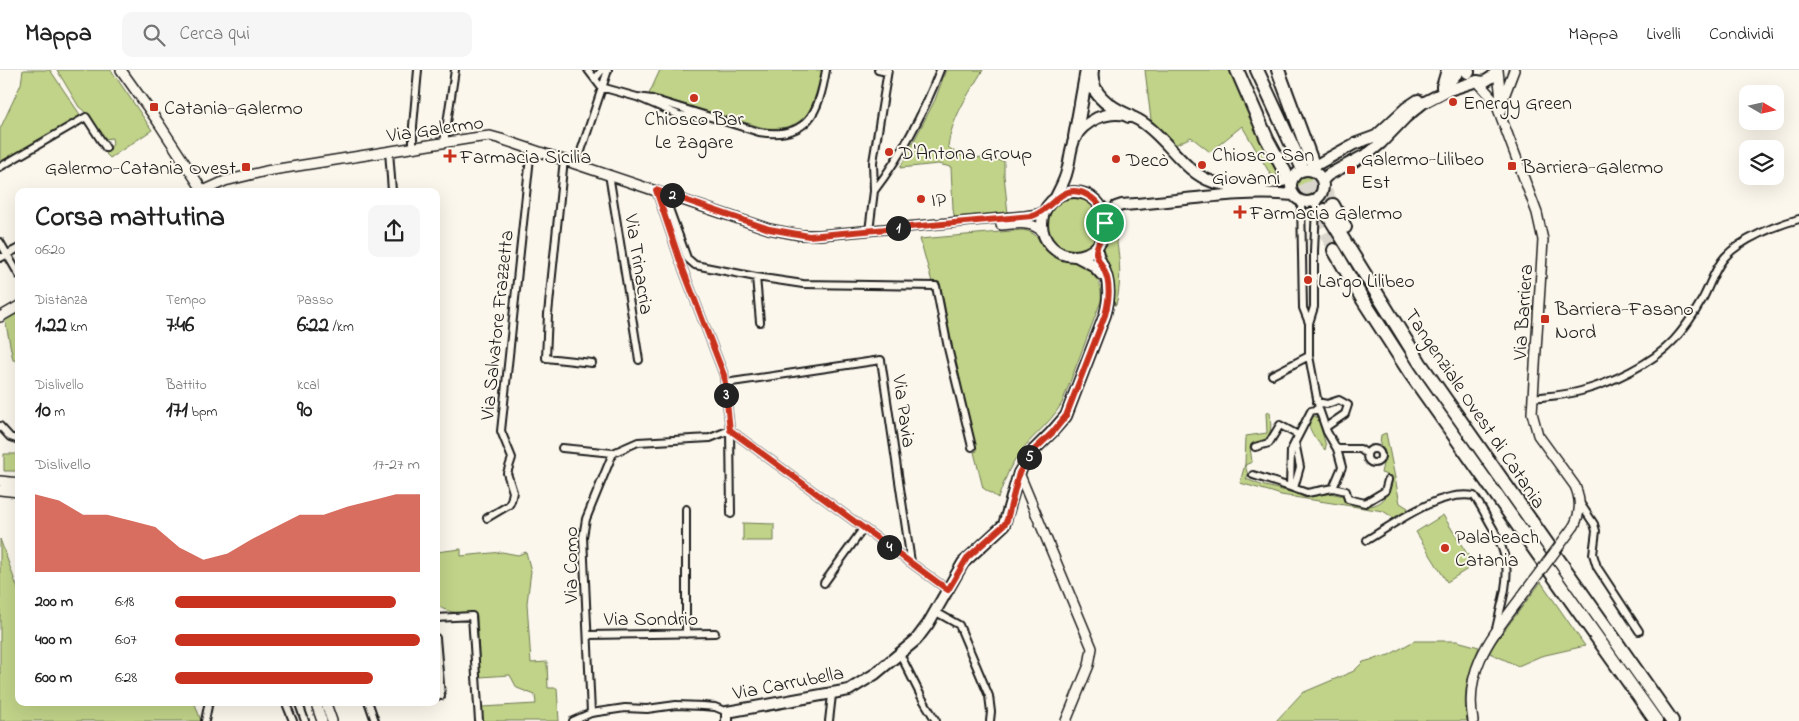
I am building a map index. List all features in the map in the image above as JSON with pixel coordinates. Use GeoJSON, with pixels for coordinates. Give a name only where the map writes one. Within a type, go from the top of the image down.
{"type":"FeatureCollection","features":[{"type":"Feature","properties":{"kind":"highway"},"geometry":{"type":"LineString","coordinates":[[1075,137],[1086,70]]}},
{"type":"Feature","properties":{"kind":"highway"},"geometry":{"type":"LineString","coordinates":[[1092,70],[1092,80],[1102,99],[1110,107],[1129,116]]}},
{"type":"Feature","properties":{"kind":"highway"},"geometry":{"type":"LineString","coordinates":[[1237,70],[1267,139],[1298,169]]}},
{"type":"Feature","properties":{"kind":"highway"},"geometry":{"type":"LineString","coordinates":[[1246,70],[1275,136],[1298,169]]}},
{"type":"Feature","properties":{"kind":"highway"},"geometry":{"type":"LineString","coordinates":[[1257,70],[1298,169]]}},
{"type":"Feature","properties":{"kind":"highway"},"geometry":{"type":"LineString","coordinates":[[1278,70],[1298,169]]}},
{"type":"Feature","properties":{"kind":"highway"},"geometry":{"type":"LineString","coordinates":[[1443,87],[1448,70]]}},
{"type":"Feature","properties":{"kind":"highway","name":"Tangenziale Ovest di Catania"},"geometry":{"type":"LineString","coordinates":[[1329,208],[1353,256],[1420,363],[1672,721]]}},
{"type":"Feature","properties":{"kind":"highway","name":"Tangenziale Ovest di Catania"},"geometry":{"type":"LineString","coordinates":[[1325,252],[1363,300],[1410,373],[1656,721]]}},
{"type":"Feature","properties":{"kind":"main road"},"geometry":{"type":"LineString","coordinates":[[121,70],[201,188]]}},
{"type":"Feature","properties":{"kind":"main road"},"geometry":{"type":"LineString","coordinates":[[1043,232],[1042,221],[1046,210],[1054,199],[1067,173],[1075,137],[1086,125],[1098,118],[1111,115],[1136,118],[1150,127],[1178,156],[1205,179],[1213,182],[1238,185],[1298,169],[1376,136],[1406,108],[1443,87],[1466,70],[1476,84],[1496,101],[1502,117]]}},
{"type":"Feature","properties":{"kind":"main road"},"geometry":{"type":"LineString","coordinates":[[1502,104],[1514,70]]}},
{"type":"Feature","properties":{"kind":"main road"},"geometry":{"type":"LineString","coordinates":[[1323,180],[1328,175],[1368,153],[1381,143],[1423,103],[1446,91],[1484,82],[1497,71]]}},
{"type":"Feature","properties":{"kind":"main road"},"geometry":{"type":"LineString","coordinates":[[1497,71],[1502,117]]}},
{"type":"Feature","properties":{"kind":"main road","name":"Via Barriera"},"geometry":{"type":"LineString","coordinates":[[1502,117],[1537,213],[1543,240],[1532,413],[1538,435],[1575,486],[1580,503]]}},
{"type":"Feature","properties":{"kind":"main road","name":"Via Galermo"},"geometry":{"type":"LineString","coordinates":[[210,188],[266,171],[480,136],[490,136],[532,148],[783,232],[809,236],[930,225]]}},
{"type":"Feature","properties":{"kind":"main road"},"geometry":{"type":"LineString","coordinates":[[1105,223],[1116,207],[1122,206],[1275,193],[1310,202],[1319,197],[1323,189],[1323,180],[1317,173],[1298,169]]}},
{"type":"Feature","properties":{"kind":"main road"},"geometry":{"type":"LineString","coordinates":[[1297,198],[1291,187],[1298,169]]}},
{"type":"Feature","properties":{"kind":"main road"},"geometry":{"type":"LineString","coordinates":[[1054,199],[1063,194],[1081,193],[1090,196],[1100,206],[1104,214],[1105,223],[1102,238],[1097,246],[1084,254],[1075,256]]}},
{"type":"Feature","properties":{"kind":"main road"},"geometry":{"type":"LineString","coordinates":[[930,225],[1032,216],[1046,210]]}},
{"type":"Feature","properties":{"kind":"main road"},"geometry":{"type":"LineString","coordinates":[[930,225],[963,227],[1025,223],[1035,226],[1043,232],[1052,248],[1093,265],[1108,285]]}},
{"type":"Feature","properties":{"kind":"main road"},"geometry":{"type":"LineString","coordinates":[[1097,246],[1097,256],[1105,272],[1108,285]]}},
{"type":"Feature","properties":{"kind":"main road","name":"Via Carrubella"},"geometry":{"type":"LineString","coordinates":[[727,716],[777,702],[832,695],[855,688],[900,654],[922,634],[967,558],[1004,525],[1019,473],[1031,453],[1061,423],[1070,407],[1105,315],[1108,302],[1108,285]]}},
{"type":"Feature","properties":{"kind":"main road"},"geometry":{"type":"LineString","coordinates":[[0,317],[15,308]]}},
{"type":"Feature","properties":{"kind":"main road"},"geometry":{"type":"LineString","coordinates":[[1019,473],[1092,648],[1089,665],[1066,721]]}},
{"type":"Feature","properties":{"kind":"main road"},"geometry":{"type":"LineString","coordinates":[[0,481],[15,483]]}},
{"type":"Feature","properties":{"kind":"main road"},"geometry":{"type":"LineString","coordinates":[[0,490],[15,492]]}},
{"type":"Feature","properties":{"kind":"main road"},"geometry":{"type":"LineString","coordinates":[[1473,721],[1471,708],[1472,680],[1484,649],[1574,526],[1578,519],[1580,503]]}},
{"type":"Feature","properties":{"kind":"main road"},"geometry":{"type":"LineString","coordinates":[[316,706],[322,721]]}},
{"type":"Feature","properties":{"kind":"main road"},"geometry":{"type":"LineString","coordinates":[[327,706],[332,721]]}},
{"type":"Feature","properties":{"kind":"street"},"geometry":{"type":"LineString","coordinates":[[413,148],[418,70]]}},
{"type":"Feature","properties":{"kind":"street"},"geometry":{"type":"LineString","coordinates":[[444,143],[455,70]]}},
{"type":"Feature","properties":{"kind":"street"},"geometry":{"type":"LineString","coordinates":[[588,70],[601,87],[652,99],[764,133],[783,133],[805,123],[818,107],[822,96],[826,70]]}},
{"type":"Feature","properties":{"kind":"street"},"geometry":{"type":"LineString","coordinates":[[595,79],[602,70]]}},
{"type":"Feature","properties":{"kind":"street"},"geometry":{"type":"LineString","coordinates":[[577,163],[608,70]]}},
{"type":"Feature","properties":{"kind":"street"},"geometry":{"type":"LineString","coordinates":[[869,231],[874,191],[873,162],[888,71],[878,70]]}},
{"type":"Feature","properties":{"kind":"street"},"geometry":{"type":"LineString","coordinates":[[874,191],[895,164],[911,135],[940,70]]}},
{"type":"Feature","properties":{"kind":"street"},"geometry":{"type":"LineString","coordinates":[[637,97],[672,113],[686,117],[710,118]]}},
{"type":"Feature","properties":{"kind":"street"},"geometry":{"type":"LineString","coordinates":[[686,117],[688,115],[687,109]]}},
{"type":"Feature","properties":{"kind":"street"},"geometry":{"type":"LineString","coordinates":[[0,167],[86,118],[106,148]]}},
{"type":"Feature","properties":{"kind":"street","name":"Via Salvatore Frazzetta"},"geometry":{"type":"LineString","coordinates":[[486,518],[509,505],[513,497],[507,473],[512,458],[501,431],[532,148]]}},
{"type":"Feature","properties":{"kind":"street"},"geometry":{"type":"LineString","coordinates":[[389,151],[392,188]]}},
{"type":"Feature","properties":{"kind":"street"},"geometry":{"type":"LineString","coordinates":[[564,159],[548,314],[546,358],[592,363]]}},
{"type":"Feature","properties":{"kind":"street","name":"Via Trinacria"},"geometry":{"type":"LineString","coordinates":[[609,174],[638,360]]}},
{"type":"Feature","properties":{"kind":"street"},"geometry":{"type":"LineString","coordinates":[[660,191],[687,258],[696,265],[803,284],[936,286],[948,348],[972,447]]}},
{"type":"Feature","properties":{"kind":"street"},"geometry":{"type":"LineString","coordinates":[[660,191],[681,264],[724,375],[730,430],[731,514]]}},
{"type":"Feature","properties":{"kind":"street"},"geometry":{"type":"LineString","coordinates":[[1308,323],[1314,307],[1325,252],[1316,207],[1319,197]]}},
{"type":"Feature","properties":{"kind":"street"},"geometry":{"type":"LineString","coordinates":[[1297,198],[1303,252],[1303,308],[1308,323],[1309,356],[1318,405],[1337,449],[1342,467],[1333,488]]}},
{"type":"Feature","properties":{"kind":"street"},"geometry":{"type":"LineString","coordinates":[[1533,398],[1592,388],[1625,373],[1663,351],[1684,329],[1703,298],[1718,266],[1725,257],[1734,249],[1758,235],[1786,222],[1799,219]]}},
{"type":"Feature","properties":{"kind":"street"},"geometry":{"type":"LineString","coordinates":[[0,242],[15,268]]}},
{"type":"Feature","properties":{"kind":"street"},"geometry":{"type":"LineString","coordinates":[[0,258],[15,250]]}},
{"type":"Feature","properties":{"kind":"street"},"geometry":{"type":"LineString","coordinates":[[1303,252],[1325,252]]}},
{"type":"Feature","properties":{"kind":"street"},"geometry":{"type":"LineString","coordinates":[[756,277],[760,322]]}},
{"type":"Feature","properties":{"kind":"street"},"geometry":{"type":"LineString","coordinates":[[1272,375],[1309,356]]}},
{"type":"Feature","properties":{"kind":"street","name":"Via Pavia"},"geometry":{"type":"LineString","coordinates":[[725,383],[881,360],[911,562]]}},
{"type":"Feature","properties":{"kind":"street"},"geometry":{"type":"LineString","coordinates":[[1292,487],[1291,450],[1311,412],[1318,405],[1340,400],[1348,405],[1346,414],[1326,427]]}},
{"type":"Feature","properties":{"kind":"street"},"geometry":{"type":"LineString","coordinates":[[1255,447],[1269,443],[1280,425],[1297,439]]}},
{"type":"Feature","properties":{"kind":"street"},"geometry":{"type":"LineString","coordinates":[[0,426],[10,437],[15,439]]}},
{"type":"Feature","properties":{"kind":"street"},"geometry":{"type":"LineString","coordinates":[[562,448],[613,453],[638,442],[710,438],[730,430]]}},
{"type":"Feature","properties":{"kind":"street"},"geometry":{"type":"LineString","coordinates":[[730,430],[948,590]]}},
{"type":"Feature","properties":{"kind":"street"},"geometry":{"type":"LineString","coordinates":[[1337,449],[1360,449],[1367,454]]}},
{"type":"Feature","properties":{"kind":"street","name":"Via Como"},"geometry":{"type":"LineString","coordinates":[[591,713],[584,530],[590,506],[613,453]]}},
{"type":"Feature","properties":{"kind":"street"},"geometry":{"type":"LineString","coordinates":[[1253,475],[1307,493],[1333,488],[1346,491],[1348,499],[1364,503],[1386,491],[1388,480]]}},
{"type":"Feature","properties":{"kind":"street"},"geometry":{"type":"LineString","coordinates":[[1367,540],[1432,502],[1453,497],[1474,496],[1502,544],[1507,563],[1505,592],[1495,633]]}},
{"type":"Feature","properties":{"kind":"street","name":"Via Barriera"},"geometry":{"type":"LineString","coordinates":[[1580,503],[1594,524],[1596,531],[1593,554],[1597,567],[1639,631]]}},
{"type":"Feature","properties":{"kind":"street"},"geometry":{"type":"LineString","coordinates":[[686,509],[686,634]]}},
{"type":"Feature","properties":{"kind":"street"},"geometry":{"type":"LineString","coordinates":[[824,583],[863,529]]}},
{"type":"Feature","properties":{"kind":"street"},"geometry":{"type":"LineString","coordinates":[[936,612],[959,624],[988,696],[991,712],[990,721]]}},
{"type":"Feature","properties":{"kind":"street"},"geometry":{"type":"LineString","coordinates":[[440,618],[472,616],[479,721]]}},
{"type":"Feature","properties":{"kind":"street","name":"Via Sondrio"},"geometry":{"type":"LineString","coordinates":[[588,634],[715,634]]}},
{"type":"Feature","properties":{"kind":"street"},"geometry":{"type":"LineString","coordinates":[[900,654],[936,721]]}},
{"type":"Feature","properties":{"kind":"street"},"geometry":{"type":"LineString","coordinates":[[440,684],[441,696]]}},
{"type":"Feature","properties":{"kind":"street"},"geometry":{"type":"LineString","coordinates":[[829,721],[832,695]]}},
{"type":"Feature","properties":{"kind":"street"},"geometry":{"type":"LineString","coordinates":[[573,721],[591,713],[625,708],[654,709],[676,705],[715,707],[727,716]]}},
{"type":"Feature","properties":{"kind":"street"},"geometry":{"type":"LineString","coordinates":[[205,721],[208,706]]}},
{"type":"Feature","properties":{"kind":"street"},"geometry":{"type":"LineString","coordinates":[[287,706],[292,721]]}},
{"type":"Feature","properties":{"kind":"street"},"geometry":{"type":"LineString","coordinates":[[300,706],[305,721]]}},
{"type":"Feature","properties":{"kind":"street"},"geometry":{"type":"LineString","coordinates":[[370,706],[375,721]]}},
{"type":"Feature","properties":{"kind":"green space"},"geometry":{"type":"Polygon","coordinates":[[[23,70],[50,70],[81,116],[0,163],[0,129],[21,84],[23,70]]]}},
{"type":"Feature","properties":{"kind":"green space"},"geometry":{"type":"Polygon","coordinates":[[[57,70],[111,70],[152,130],[110,158],[106,154],[113,144],[112,138],[104,139],[79,107],[57,70]]]}},
{"type":"Feature","properties":{"kind":"green space"},"geometry":{"type":"Polygon","coordinates":[[[660,70],[823,70],[817,95],[807,114],[800,121],[791,126],[764,128],[649,94],[660,70]]]}},
{"type":"Feature","properties":{"kind":"green space"},"geometry":{"type":"Polygon","coordinates":[[[946,70],[983,70],[957,116],[948,147],[959,155],[1004,161],[1008,214],[955,221],[951,167],[938,164],[900,168],[935,100],[946,70]]]}},
{"type":"Feature","properties":{"kind":"green space"},"geometry":{"type":"Polygon","coordinates":[[[1145,70],[1230,70],[1278,175],[1272,177],[1242,126],[1210,152],[1191,137],[1175,145],[1151,120],[1145,70]]]}},
{"type":"Feature","properties":{"kind":"green space"},"geometry":{"type":"Polygon","coordinates":[[[1307,176],[1314,179],[1317,186],[1314,193],[1307,196],[1300,193],[1297,186],[1300,179],[1307,176]]]}},
{"type":"Feature","properties":{"kind":"green space"},"geometry":{"type":"Polygon","coordinates":[[[1069,195],[1079,195],[1094,203],[1100,212],[1102,223],[1100,234],[1094,243],[1079,251],[1069,251],[1058,246],[1051,239],[1046,228],[1046,218],[1051,207],[1058,200],[1069,195]]]}},
{"type":"Feature","properties":{"kind":"green space"},"geometry":{"type":"Polygon","coordinates":[[[1114,226],[1120,275],[1116,305],[1114,304],[1113,279],[1101,256],[1101,247],[1108,239],[1111,227],[1114,226]]]}},
{"type":"Feature","properties":{"kind":"green space"},"geometry":{"type":"Polygon","coordinates":[[[1029,231],[1037,237],[1056,256],[1081,264],[1092,272],[1096,276],[1100,288],[1101,301],[1062,403],[1051,419],[1019,453],[1009,470],[998,498],[983,488],[974,452],[977,451],[955,360],[940,283],[932,282],[920,239],[1029,231]]]}},
{"type":"Feature","properties":{"kind":"green space"},"geometry":{"type":"Polygon","coordinates":[[[15,313],[15,360],[13,360],[5,319],[15,313]]]}},
{"type":"Feature","properties":{"kind":"green space"},"geometry":{"type":"Polygon","coordinates":[[[1270,412],[1271,426],[1269,435],[1263,441],[1250,447],[1252,462],[1245,465],[1248,475],[1246,479],[1261,485],[1299,494],[1305,498],[1330,493],[1344,496],[1345,500],[1356,505],[1373,505],[1383,500],[1387,495],[1393,477],[1381,473],[1384,459],[1380,444],[1381,435],[1386,433],[1400,503],[1408,508],[1402,517],[1394,518],[1383,511],[1281,495],[1240,483],[1245,464],[1246,436],[1267,433],[1266,413],[1270,412]]]}},
{"type":"Feature","properties":{"kind":"green space"},"geometry":{"type":"Polygon","coordinates":[[[1315,416],[1318,417],[1326,446],[1325,450],[1309,426],[1308,422],[1315,416]]]}},
{"type":"Feature","properties":{"kind":"green space"},"geometry":{"type":"Polygon","coordinates":[[[4,454],[15,454],[15,471],[4,471],[4,454]]]}},
{"type":"Feature","properties":{"kind":"green space","name":"Palabeach Catania"},"geometry":{"type":"Polygon","coordinates":[[[1443,515],[1474,565],[1447,582],[1416,532],[1443,515]]]}},
{"type":"Feature","properties":{"kind":"green space"},"geometry":{"type":"Polygon","coordinates":[[[743,523],[774,524],[774,541],[743,541],[743,523]]]}},
{"type":"Feature","properties":{"kind":"green space"},"geometry":{"type":"Polygon","coordinates":[[[0,539],[15,581],[15,706],[196,706],[201,721],[0,721],[0,539]]]}},
{"type":"Feature","properties":{"kind":"green space"},"geometry":{"type":"Polygon","coordinates":[[[461,549],[461,556],[502,552],[518,555],[526,552],[531,571],[527,603],[531,663],[547,662],[548,688],[557,688],[559,721],[482,721],[482,707],[536,704],[535,695],[517,688],[510,675],[480,677],[477,615],[474,612],[451,612],[440,608],[440,552],[461,549]]]}},
{"type":"Feature","properties":{"kind":"green space"},"geometry":{"type":"Polygon","coordinates":[[[1541,582],[1585,646],[1541,656],[1518,666],[1488,652],[1541,582]]]}},
{"type":"Feature","properties":{"kind":"green space"},"geometry":{"type":"Polygon","coordinates":[[[1414,641],[1457,641],[1479,647],[1467,683],[1465,701],[1467,721],[1276,721],[1302,693],[1354,671],[1363,662],[1389,655],[1414,641]]]}},
{"type":"Feature","properties":{"kind":"tunnel"},"geometry":{"type":"LineString","coordinates":[[1311,159],[1333,205]]}},
{"type":"Feature","properties":{"kind":"tunnel"},"geometry":{"type":"LineString","coordinates":[[1301,165],[1325,210]]}},
{"type":"Feature","properties":{"kind":"tunnel"},"geometry":{"type":"LineString","coordinates":[[1292,169],[1334,250]]}},
{"type":"Feature","properties":{"kind":"place","name":"Chiosco Bar Le Zagare"},"geometry":{"type":"Point","coordinates":[694,98]}},
{"type":"Feature","properties":{"kind":"place","name":"Energy Green"},"geometry":{"type":"Point","coordinates":[1453,102]}},
{"type":"Feature","properties":{"kind":"place","name":"Catania-Galermo"},"geometry":{"type":"Point","coordinates":[154,107]}},
{"type":"Feature","properties":{"kind":"place","name":"D'Antona Group"},"geometry":{"type":"Point","coordinates":[889,152]}},
{"type":"Feature","properties":{"kind":"place","name":"Farmacia Sicilia"},"geometry":{"type":"Point","coordinates":[450,156]}},
{"type":"Feature","properties":{"kind":"place","name":"Decò"},"geometry":{"type":"Point","coordinates":[1116,159]}},
{"type":"Feature","properties":{"kind":"place","name":"Chiosco San Giovanni"},"geometry":{"type":"Point","coordinates":[1202,165]}},
{"type":"Feature","properties":{"kind":"place","name":"Barriera-Galermo"},"geometry":{"type":"Point","coordinates":[1512,166]}},
{"type":"Feature","properties":{"kind":"place","name":"Galermo-Catania Ovest"},"geometry":{"type":"Point","coordinates":[246,167]}},
{"type":"Feature","properties":{"kind":"place","name":"Galermo-Lilibeo Est"},"geometry":{"type":"Point","coordinates":[1351,170]}},
{"type":"Feature","properties":{"kind":"place","name":"IP"},"geometry":{"type":"Point","coordinates":[921,199]}},
{"type":"Feature","properties":{"kind":"place","name":"Farmacia Galermo"},"geometry":{"type":"Point","coordinates":[1240,212]}},
{"type":"Feature","properties":{"kind":"place","name":"Largo Lilibeo"},"geometry":{"type":"Point","coordinates":[1308,280]}},
{"type":"Feature","properties":{"kind":"place","name":"Barriera-Fasano Nord"},"geometry":{"type":"Point","coordinates":[1545,319]}},
{"type":"Feature","properties":{"kind":"place","name":"Palabeach Catania"},"geometry":{"type":"Point","coordinates":[1445,548]}},
{"type":"Feature","properties":{"kind":"route"},"geometry":{"type":"LineString","coordinates":[[656,190],[769,229],[809,236],[1032,216],[1046,210],[1058,196],[1072,192],[1090,196],[1097,202],[1104,214],[1105,223],[1104,233],[1096,252],[1105,272],[1109,294],[1108,302],[1105,315],[1070,407],[1061,423],[1031,453],[1025,462],[1014,487],[1007,520],[1004,525],[967,558],[948,590],[730,430],[724,375],[681,264],[656,190]]}}]}
